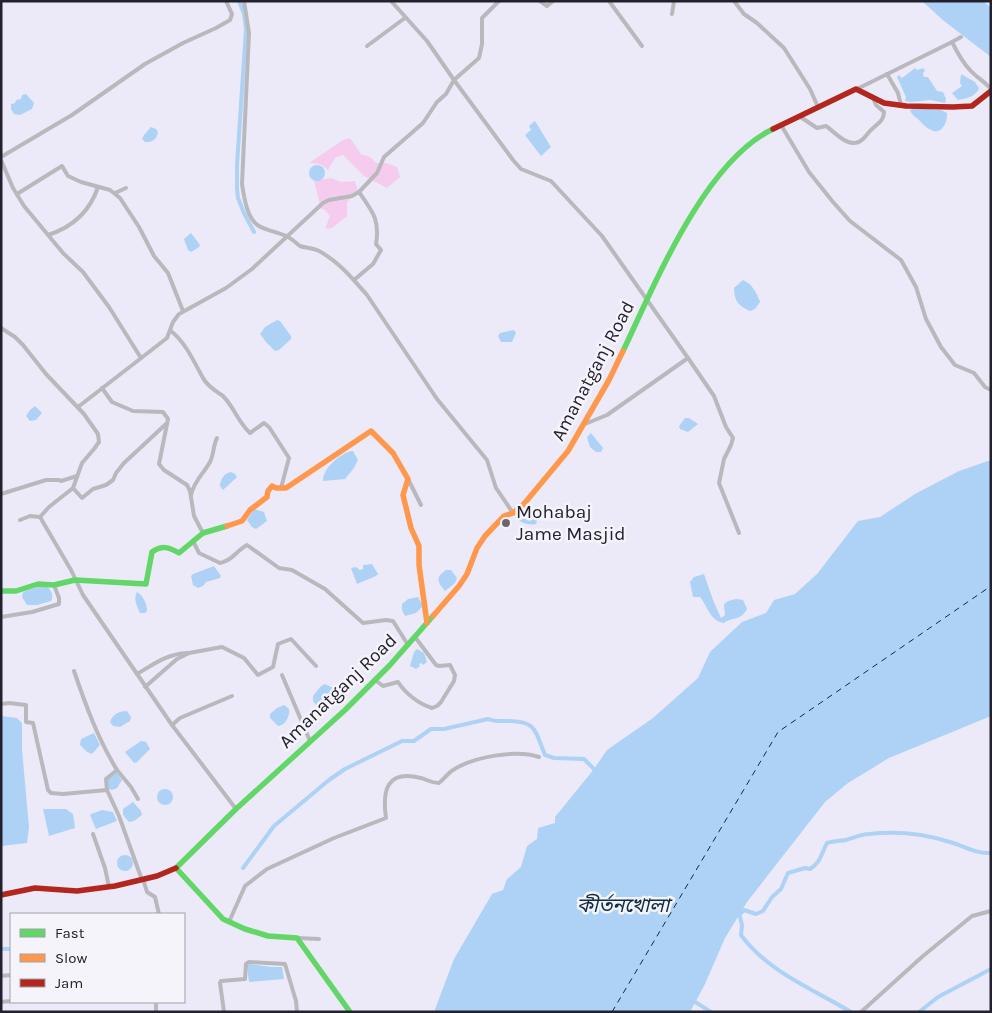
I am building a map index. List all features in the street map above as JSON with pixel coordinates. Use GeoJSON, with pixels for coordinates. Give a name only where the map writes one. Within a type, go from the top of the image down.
{"type":"FeatureCollection","features":[{"type":"Feature","properties":{"kind":"main road","name":"Amanatganj Road"},"geometry":{"type":"LineString","coordinates":[[1,895],[35,888],[77,891],[109,887],[142,880],[176,868],[236,809],[390,665],[459,586],[467,574],[477,548],[485,536],[504,516],[513,514],[523,505],[568,451],[613,372],[680,236],[702,200],[725,169],[759,136],[856,89]]}},
{"type":"Feature","properties":{"kind":"main road"},"geometry":{"type":"LineString","coordinates":[[856,89],[884,103],[972,106],[991,90]]}},
{"type":"Feature","properties":{"kind":"main road"},"geometry":{"type":"LineString","coordinates":[[1,590],[16,591],[38,584],[54,585],[75,580],[146,584],[152,552],[159,547],[169,547],[179,552],[204,533],[242,521],[250,510],[267,497],[269,488],[272,486],[281,489],[286,488],[371,431],[404,467],[408,479],[403,495],[411,528],[419,546],[419,565],[427,623]]}},
{"type":"Feature","properties":{"kind":"main road"},"geometry":{"type":"LineString","coordinates":[[176,868],[219,916],[229,922],[268,936],[297,938],[350,1012]]}},
{"type":"Feature","properties":{"kind":"street"},"geometry":{"type":"LineString","coordinates":[[141,358],[109,307],[82,272],[24,206],[1,159],[72,115],[145,64],[230,20],[232,14],[226,1]]}},
{"type":"Feature","properties":{"kind":"street"},"geometry":{"type":"LineString","coordinates":[[244,1],[249,33],[242,184],[254,221],[259,226],[287,237],[301,246],[318,250],[346,271],[354,280],[377,310],[437,399],[487,460],[496,488],[513,514]]}},
{"type":"Feature","properties":{"kind":"street"},"geometry":{"type":"LineString","coordinates":[[391,1],[427,41],[521,169],[551,180],[602,236],[648,299],[714,396],[726,427],[733,438],[724,459],[719,483],[739,534]]}},
{"type":"Feature","properties":{"kind":"street"},"geometry":{"type":"LineString","coordinates":[[78,408],[168,338],[176,317],[231,284],[264,259],[323,203],[329,200],[352,196],[359,192],[377,173],[384,157],[423,123],[437,102],[446,94],[454,80],[479,58],[482,44],[482,18],[499,1]]}},
{"type":"Feature","properties":{"kind":"street"},"geometry":{"type":"LineString","coordinates":[[540,1],[547,6],[553,1]]}},
{"type":"Feature","properties":{"kind":"street"},"geometry":{"type":"LineString","coordinates":[[609,1],[642,46]]}},
{"type":"Feature","properties":{"kind":"street"},"geometry":{"type":"LineString","coordinates":[[672,14],[674,1]]}},
{"type":"Feature","properties":{"kind":"street"},"geometry":{"type":"LineString","coordinates":[[734,1],[744,14],[757,22],[784,48],[810,89],[818,107]]}},
{"type":"Feature","properties":{"kind":"street"},"geometry":{"type":"LineString","coordinates":[[367,46],[405,18]]}},
{"type":"Feature","properties":{"kind":"street"},"geometry":{"type":"LineString","coordinates":[[856,89],[961,37]]}},
{"type":"Feature","properties":{"kind":"street"},"geometry":{"type":"LineString","coordinates":[[952,42],[961,59],[991,90]]}},
{"type":"Feature","properties":{"kind":"street"},"geometry":{"type":"LineString","coordinates":[[887,74],[898,93],[901,105]]}},
{"type":"Feature","properties":{"kind":"street"},"geometry":{"type":"LineString","coordinates":[[799,116],[818,128],[826,126],[843,140],[855,143],[862,140],[881,122],[884,116],[884,112],[876,105],[873,98]]}},
{"type":"Feature","properties":{"kind":"street"},"geometry":{"type":"LineString","coordinates":[[781,125],[809,172],[833,202],[850,221],[901,260],[916,287],[926,319],[941,347],[955,365],[974,373],[991,390]]}},
{"type":"Feature","properties":{"kind":"street"},"geometry":{"type":"LineString","coordinates":[[17,194],[62,166],[68,176],[115,193],[131,214],[158,262],[168,273],[183,312]]}},
{"type":"Feature","properties":{"kind":"street"},"geometry":{"type":"LineString","coordinates":[[48,235],[67,227],[77,220],[88,207],[98,187]]}},
{"type":"Feature","properties":{"kind":"street"},"geometry":{"type":"LineString","coordinates":[[115,193],[126,188]]}},
{"type":"Feature","properties":{"kind":"street"},"geometry":{"type":"LineString","coordinates":[[354,280],[373,264],[381,250],[376,244],[377,222],[359,192]]}},
{"type":"Feature","properties":{"kind":"street"},"geometry":{"type":"LineString","coordinates":[[1,328],[23,345],[98,434],[99,442],[82,463],[73,488],[49,507],[40,517]]}},
{"type":"Feature","properties":{"kind":"street"},"geometry":{"type":"LineString","coordinates":[[171,331],[185,346],[201,372],[204,381],[231,405],[243,427],[250,433],[264,423],[269,427],[289,458],[281,489]]}},
{"type":"Feature","properties":{"kind":"street"},"geometry":{"type":"LineString","coordinates":[[585,424],[607,414],[688,358]]}},
{"type":"Feature","properties":{"kind":"street"},"geometry":{"type":"LineString","coordinates":[[102,388],[112,402],[133,411],[156,410],[163,412],[168,419],[159,464],[164,470],[187,485],[197,522],[204,533]]}},
{"type":"Feature","properties":{"kind":"street"},"geometry":{"type":"LineString","coordinates":[[73,488],[82,498],[93,489],[106,485],[113,480],[124,463],[167,424]]}},
{"type":"Feature","properties":{"kind":"street"},"geometry":{"type":"LineString","coordinates":[[190,499],[193,488],[211,460],[214,444],[218,438]]}},
{"type":"Feature","properties":{"kind":"street"},"geometry":{"type":"LineString","coordinates":[[1,494],[46,480],[60,481],[77,476]]}},
{"type":"Feature","properties":{"kind":"street"},"geometry":{"type":"LineString","coordinates":[[408,479],[421,505]]}},
{"type":"Feature","properties":{"kind":"street"},"geometry":{"type":"LineString","coordinates":[[20,520],[30,516],[40,517]]}},
{"type":"Feature","properties":{"kind":"street"},"geometry":{"type":"LineString","coordinates":[[40,517],[83,595],[172,725],[236,809]]}},
{"type":"Feature","properties":{"kind":"street"},"geometry":{"type":"LineString","coordinates":[[193,541],[199,553],[220,563],[232,559],[237,552],[247,545],[279,568],[292,570],[325,589],[363,624],[386,620],[393,621],[408,645]]}},
{"type":"Feature","properties":{"kind":"street"},"geometry":{"type":"LineString","coordinates":[[1,617],[32,612],[59,604],[59,598],[54,585]]}},
{"type":"Feature","properties":{"kind":"street"},"geometry":{"type":"LineString","coordinates":[[375,680],[383,686],[398,682],[403,689],[419,702],[432,708],[437,706],[454,681],[455,675],[450,665],[436,665],[415,637]]}},
{"type":"Feature","properties":{"kind":"street"},"geometry":{"type":"LineString","coordinates":[[137,674],[174,654],[222,647],[244,658],[258,674],[274,667],[278,644],[291,638],[316,666]]}},
{"type":"Feature","properties":{"kind":"street"},"geometry":{"type":"LineString","coordinates":[[145,687],[170,664],[189,653]]}},
{"type":"Feature","properties":{"kind":"street"},"geometry":{"type":"LineString","coordinates":[[74,672],[90,718],[108,756],[131,787],[138,800]]}},
{"type":"Feature","properties":{"kind":"street"},"geometry":{"type":"LineString","coordinates":[[282,675],[310,741]]}},
{"type":"Feature","properties":{"kind":"street"},"geometry":{"type":"LineString","coordinates":[[172,725],[180,718],[232,696]]}},
{"type":"Feature","properties":{"kind":"street"},"geometry":{"type":"LineString","coordinates":[[1,704],[26,705],[26,722],[33,723],[48,790],[51,793],[63,794],[107,790]]}},
{"type":"Feature","properties":{"kind":"street"},"geometry":{"type":"LineString","coordinates":[[229,922],[245,886],[267,869],[334,838],[386,818],[384,798],[387,786],[393,778],[402,775],[439,783],[451,771],[480,759],[512,754],[531,754],[539,757]]}},
{"type":"Feature","properties":{"kind":"street"},"geometry":{"type":"LineString","coordinates":[[117,770],[106,779],[107,790],[119,816],[147,892],[155,897],[159,913]]}},
{"type":"Feature","properties":{"kind":"street"},"geometry":{"type":"LineString","coordinates":[[93,834],[105,868],[109,887]]}},
{"type":"Feature","properties":{"kind":"street"},"geometry":{"type":"LineString","coordinates":[[861,1012],[923,956],[972,916],[991,911]]}},
{"type":"Feature","properties":{"kind":"street"},"geometry":{"type":"LineString","coordinates":[[297,938],[319,938]]}},
{"type":"Feature","properties":{"kind":"street"},"geometry":{"type":"LineString","coordinates":[[224,1012],[220,983],[222,981],[245,979],[246,964],[249,962],[284,964],[296,1001],[297,1012]]}},
{"type":"Feature","properties":{"kind":"street"},"geometry":{"type":"LineString","coordinates":[[156,1005],[156,1012]]}},
{"type":"Feature","properties":{"kind":"shaded area"},"geometry":{"type":"Polygon","coordinates":[[[350,138],[361,154],[370,157],[376,163],[386,163],[397,167],[400,177],[387,188],[364,176],[343,155],[335,158],[328,170],[320,164],[309,163],[343,140],[350,138]]]}},
{"type":"Feature","properties":{"kind":"shaded area"},"geometry":{"type":"Polygon","coordinates":[[[331,178],[341,182],[355,181],[358,191],[347,202],[347,216],[332,228],[325,229],[330,216],[324,209],[321,209],[314,181],[331,178]]]}},
{"type":"Feature","properties":{"kind":"water"},"geometry":{"type":"Polygon","coordinates":[[[922,1],[983,1],[991,8],[991,57],[944,21],[922,1]]]}},
{"type":"Feature","properties":{"kind":"water"},"geometry":{"type":"Polygon","coordinates":[[[915,68],[917,70],[923,68],[925,70],[924,77],[928,77],[937,91],[943,92],[946,99],[945,103],[930,100],[905,101],[906,97],[897,77],[899,75],[902,78],[915,68]]]}},
{"type":"Feature","properties":{"kind":"water"},"geometry":{"type":"Polygon","coordinates":[[[961,74],[975,82],[979,88],[974,95],[958,100],[952,93],[962,86],[960,83],[961,74]]]}},
{"type":"Feature","properties":{"kind":"water"},"geometry":{"type":"Polygon","coordinates":[[[26,94],[34,103],[32,109],[20,115],[14,114],[11,104],[26,94]]]}},
{"type":"Feature","properties":{"kind":"water"},"geometry":{"type":"Polygon","coordinates":[[[915,108],[941,110],[947,113],[944,127],[938,131],[927,128],[910,110],[915,108]]]}},
{"type":"Feature","properties":{"kind":"water"},"geometry":{"type":"Polygon","coordinates":[[[535,121],[551,147],[541,156],[525,135],[531,130],[529,126],[535,121]]]}},
{"type":"Feature","properties":{"kind":"water"},"geometry":{"type":"Polygon","coordinates":[[[151,127],[158,132],[155,139],[145,142],[142,139],[151,127]]]}},
{"type":"Feature","properties":{"kind":"water"},"geometry":{"type":"Polygon","coordinates":[[[317,165],[323,167],[325,173],[323,179],[317,181],[311,179],[309,173],[311,167],[317,165]]]}},
{"type":"Feature","properties":{"kind":"water"},"geometry":{"type":"Polygon","coordinates":[[[191,233],[200,245],[191,252],[188,250],[184,239],[191,233]]]}},
{"type":"Feature","properties":{"kind":"water"},"geometry":{"type":"Polygon","coordinates":[[[743,280],[754,289],[760,302],[755,309],[750,311],[740,305],[735,296],[734,288],[743,280]]]}},
{"type":"Feature","properties":{"kind":"water"},"geometry":{"type":"Polygon","coordinates":[[[277,320],[280,321],[291,336],[291,339],[279,350],[275,351],[260,334],[265,327],[277,320]]]}},
{"type":"Feature","properties":{"kind":"water"},"geometry":{"type":"Polygon","coordinates":[[[514,330],[516,333],[512,342],[501,342],[498,336],[500,333],[514,330]]]}},
{"type":"Feature","properties":{"kind":"water"},"geometry":{"type":"Polygon","coordinates":[[[35,406],[42,413],[36,420],[30,421],[26,416],[35,406]]]}},
{"type":"Feature","properties":{"kind":"water"},"geometry":{"type":"Polygon","coordinates":[[[685,418],[689,418],[698,424],[688,432],[680,429],[679,426],[685,418]]]}},
{"type":"Feature","properties":{"kind":"water"},"geometry":{"type":"Polygon","coordinates":[[[591,433],[603,448],[601,452],[596,452],[590,447],[587,437],[591,433]]]}},
{"type":"Feature","properties":{"kind":"water"},"geometry":{"type":"Polygon","coordinates":[[[353,451],[358,460],[345,479],[323,481],[326,471],[333,462],[343,454],[353,451]]]}},
{"type":"Feature","properties":{"kind":"water","name":"কীর্তনখোলা"},"geometry":{"type":"Polygon","coordinates":[[[991,460],[991,716],[889,758],[848,783],[825,802],[747,902],[725,938],[705,984],[690,1012],[434,1012],[454,959],[492,894],[503,890],[507,879],[521,867],[527,846],[537,839],[538,828],[555,823],[555,817],[607,750],[653,718],[698,678],[710,652],[742,622],[766,613],[774,600],[795,594],[817,574],[858,521],[880,517],[915,494],[959,471],[991,460]]]}},
{"type":"Feature","properties":{"kind":"water"},"geometry":{"type":"Polygon","coordinates":[[[231,472],[237,477],[223,490],[220,486],[222,479],[224,475],[231,472]]]}},
{"type":"Feature","properties":{"kind":"water"},"geometry":{"type":"Polygon","coordinates":[[[530,507],[537,514],[536,524],[524,523],[515,517],[517,514],[520,515],[530,507]]]}},
{"type":"Feature","properties":{"kind":"water"},"geometry":{"type":"Polygon","coordinates":[[[254,509],[264,512],[267,521],[256,529],[247,520],[254,509]]]}},
{"type":"Feature","properties":{"kind":"water"},"geometry":{"type":"Polygon","coordinates":[[[372,564],[378,574],[357,584],[351,568],[356,567],[360,570],[363,569],[363,565],[372,564]]]}},
{"type":"Feature","properties":{"kind":"water"},"geometry":{"type":"Polygon","coordinates":[[[214,566],[221,576],[220,578],[206,582],[198,588],[193,585],[191,576],[193,574],[214,566]]]}},
{"type":"Feature","properties":{"kind":"water"},"geometry":{"type":"Polygon","coordinates":[[[446,570],[451,570],[457,578],[455,583],[445,591],[438,580],[440,575],[446,570]]]}},
{"type":"Feature","properties":{"kind":"water"},"geometry":{"type":"Polygon","coordinates":[[[704,574],[721,618],[725,615],[724,604],[735,599],[743,600],[747,609],[742,616],[724,623],[719,622],[712,617],[700,597],[693,597],[690,582],[694,577],[704,574]]]}},
{"type":"Feature","properties":{"kind":"water"},"geometry":{"type":"Polygon","coordinates":[[[41,586],[48,587],[52,595],[51,601],[37,605],[27,605],[22,597],[23,592],[41,586]]]}},
{"type":"Feature","properties":{"kind":"water"},"geometry":{"type":"Polygon","coordinates":[[[137,592],[145,603],[147,611],[145,613],[140,613],[138,608],[135,600],[137,592]]]}},
{"type":"Feature","properties":{"kind":"water"},"geometry":{"type":"Polygon","coordinates":[[[418,597],[422,607],[416,613],[405,616],[402,604],[408,599],[418,597]]]}},
{"type":"Feature","properties":{"kind":"water"},"geometry":{"type":"Polygon","coordinates":[[[417,649],[424,653],[427,662],[423,665],[419,664],[420,666],[416,669],[410,666],[414,652],[417,649]]]}},
{"type":"Feature","properties":{"kind":"water"},"geometry":{"type":"Polygon","coordinates":[[[325,684],[335,689],[337,700],[328,700],[318,707],[313,701],[313,696],[325,684]]]}},
{"type":"Feature","properties":{"kind":"water"},"geometry":{"type":"Polygon","coordinates":[[[284,705],[289,709],[289,714],[285,722],[278,726],[270,718],[270,714],[284,705]]]}},
{"type":"Feature","properties":{"kind":"water"},"geometry":{"type":"Polygon","coordinates":[[[127,711],[131,717],[130,721],[120,727],[113,726],[110,722],[114,715],[127,711]]]}},
{"type":"Feature","properties":{"kind":"water"},"geometry":{"type":"Polygon","coordinates":[[[1,716],[17,718],[22,723],[22,750],[29,827],[27,843],[1,846],[1,716]]]}},
{"type":"Feature","properties":{"kind":"water"},"geometry":{"type":"Polygon","coordinates":[[[94,733],[100,745],[92,754],[80,745],[81,739],[94,733]]]}},
{"type":"Feature","properties":{"kind":"water"},"geometry":{"type":"Polygon","coordinates":[[[141,741],[146,742],[150,749],[134,763],[125,752],[141,741]]]}},
{"type":"Feature","properties":{"kind":"water"},"geometry":{"type":"Polygon","coordinates":[[[116,772],[122,780],[117,788],[112,790],[109,789],[107,780],[116,772]]]}},
{"type":"Feature","properties":{"kind":"water"},"geometry":{"type":"Polygon","coordinates":[[[162,789],[168,789],[173,794],[171,803],[162,805],[157,800],[157,794],[162,789]]]}},
{"type":"Feature","properties":{"kind":"water"},"geometry":{"type":"Polygon","coordinates":[[[133,802],[142,815],[129,822],[123,815],[123,809],[133,802]]]}},
{"type":"Feature","properties":{"kind":"water"},"geometry":{"type":"Polygon","coordinates":[[[43,809],[66,809],[73,814],[75,828],[49,836],[43,809]]]}},
{"type":"Feature","properties":{"kind":"water"},"geometry":{"type":"Polygon","coordinates":[[[102,810],[113,812],[117,821],[96,829],[90,815],[102,810]]]}},
{"type":"Feature","properties":{"kind":"water"},"geometry":{"type":"Polygon","coordinates":[[[125,855],[131,857],[133,863],[131,869],[125,871],[119,869],[117,863],[119,857],[125,855]]]}},
{"type":"Feature","properties":{"kind":"water"},"geometry":{"type":"Polygon","coordinates":[[[249,964],[282,967],[284,979],[249,982],[247,966],[249,964]]]}},
{"type":"Feature","properties":{"kind":"waterway"},"geometry":{"type":"LineString","coordinates":[[239,1],[244,14],[246,29],[237,189],[238,198],[254,232]]}},
{"type":"Feature","properties":{"kind":"waterway"},"geometry":{"type":"LineString","coordinates":[[243,868],[274,826],[329,780],[345,769],[402,741],[414,741],[431,729],[444,729],[488,719],[518,721],[530,725],[534,729],[545,755],[554,758],[584,759],[594,769]]}},
{"type":"Feature","properties":{"kind":"waterway"},"geometry":{"type":"LineString","coordinates":[[740,914],[744,910],[756,914],[763,911],[772,897],[781,889],[788,873],[805,868],[810,869],[814,866],[819,861],[829,842],[846,840],[866,834],[899,833],[930,837],[975,851],[991,853]]}},
{"type":"Feature","properties":{"kind":"waterway"},"geometry":{"type":"LineString","coordinates":[[739,913],[742,925],[741,935],[764,959],[792,979],[851,1012]]}},
{"type":"Feature","properties":{"kind":"waterway"},"geometry":{"type":"LineString","coordinates":[[1,949],[10,949]]}},
{"type":"Feature","properties":{"kind":"waterway"},"geometry":{"type":"LineString","coordinates":[[919,1012],[938,997],[991,969]]}},
{"type":"Feature","properties":{"kind":"waterway"},"geometry":{"type":"LineString","coordinates":[[692,1000],[711,1012]]}},
{"type":"Feature","properties":{"kind":"ferry route"},"geometry":{"type":"LineString","coordinates":[[612,1012],[778,732],[991,586]]}},
{"type":"Feature","properties":{"kind":"traffic: fast"},"geometry":{"type":"LineString","coordinates":[[623,351],[666,260],[704,196],[725,168],[748,145],[773,129]]}},
{"type":"Feature","properties":{"kind":"traffic: fast"},"geometry":{"type":"LineString","coordinates":[[1,591],[16,591],[38,584],[54,585],[75,580],[146,584],[152,552],[159,548],[166,548],[179,553],[203,533],[227,526]]}},
{"type":"Feature","properties":{"kind":"traffic: fast"},"geometry":{"type":"LineString","coordinates":[[176,868],[236,809],[345,710],[390,665],[433,616]]}},
{"type":"Feature","properties":{"kind":"traffic: fast"},"geometry":{"type":"LineString","coordinates":[[176,868],[223,919],[245,929],[268,936],[297,938],[350,1012]]}},
{"type":"Feature","properties":{"kind":"traffic: slow"},"geometry":{"type":"LineString","coordinates":[[433,616],[467,574],[477,548],[485,536],[504,516],[513,513],[523,505],[568,451],[609,380],[623,351]]}},
{"type":"Feature","properties":{"kind":"traffic: slow"},"geometry":{"type":"LineString","coordinates":[[227,526],[242,521],[250,510],[267,497],[268,491],[272,486],[286,488],[371,431],[393,453],[408,479],[403,495],[411,528],[419,546],[419,565],[427,623]]}},
{"type":"Feature","properties":{"kind":"traffic: jam"},"geometry":{"type":"LineString","coordinates":[[773,129],[856,89],[884,103],[906,106],[953,107],[972,106],[991,91]]}},
{"type":"Feature","properties":{"kind":"traffic: jam"},"geometry":{"type":"LineString","coordinates":[[1,895],[35,888],[77,891],[115,886],[157,876],[176,868]]}},
{"type":"Feature","properties":{"kind":"place","name":"Mohabaj Jame Masjid"},"geometry":{"type":"Point","coordinates":[506,523]}}]}
